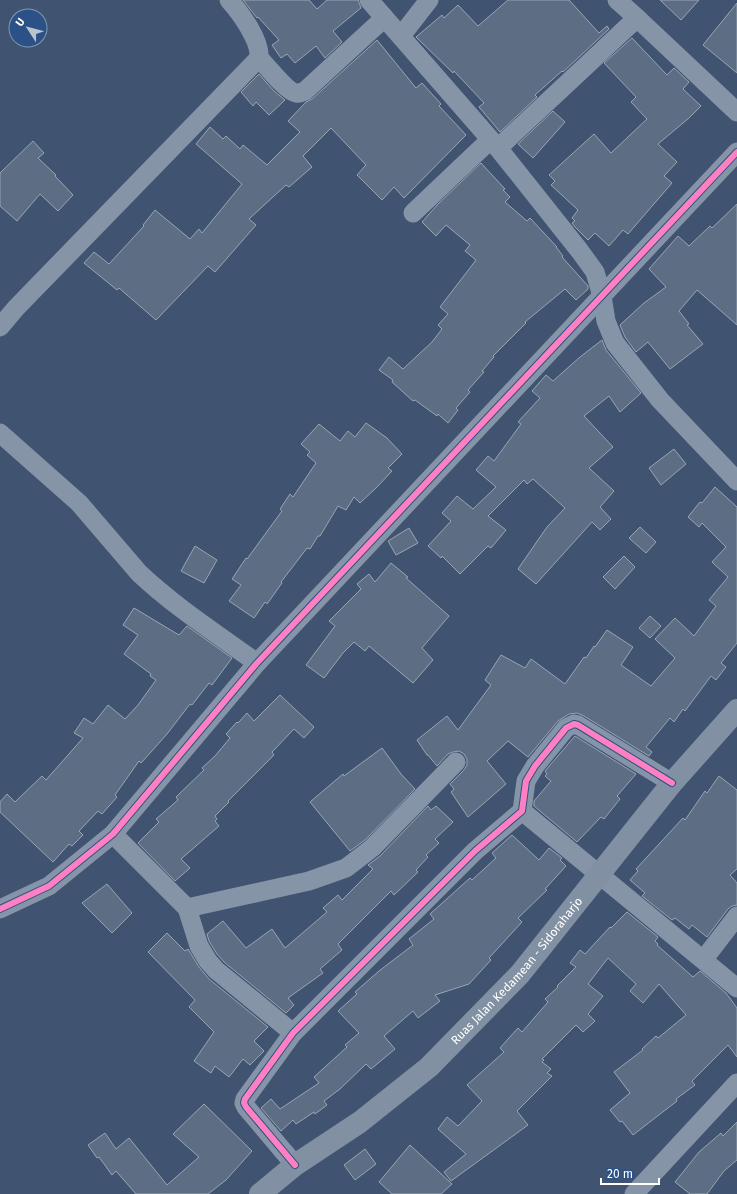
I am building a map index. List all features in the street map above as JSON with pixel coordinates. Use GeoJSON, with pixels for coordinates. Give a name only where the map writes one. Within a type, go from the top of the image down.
{"type":"FeatureCollection","features":[{"type":"Feature","properties":{"kind":"main road","name":"Ruas Jalan Kedamean - Sidoraharjo"},"geometry":{"type":"LineString","coordinates":[[260,1194],[295,1165],[360,1122],[429,1067],[520,974],[672,783],[737,710]]}},
{"type":"Feature","properties":{"kind":"street"},"geometry":{"type":"LineString","coordinates":[[229,0],[250,30],[258,48],[259,58],[284,85],[292,92],[296,93],[305,91],[374,27],[383,16]]}},
{"type":"Feature","properties":{"kind":"street"},"geometry":{"type":"LineString","coordinates":[[370,0],[494,144],[579,250],[595,272],[602,296],[606,321],[615,343],[660,400],[737,481]]}},
{"type":"Feature","properties":{"kind":"street"},"geometry":{"type":"LineString","coordinates":[[401,36],[429,0]]}},
{"type":"Feature","properties":{"kind":"street"},"geometry":{"type":"LineString","coordinates":[[617,0],[737,112]]}},
{"type":"Feature","properties":{"kind":"street"},"geometry":{"type":"LineString","coordinates":[[414,214],[637,18]]}},
{"type":"Feature","properties":{"kind":"street"},"geometry":{"type":"LineString","coordinates":[[0,327],[16,308],[259,58]]}},
{"type":"Feature","properties":{"kind":"street"},"geometry":{"type":"LineString","coordinates":[[0,909],[49,886],[113,834],[256,663],[737,152]]}},
{"type":"Feature","properties":{"kind":"street"},"geometry":{"type":"LineString","coordinates":[[0,433],[79,503],[139,573],[149,582],[185,611],[256,663]]}},
{"type":"Feature","properties":{"kind":"street"},"geometry":{"type":"LineString","coordinates":[[295,1165],[246,1107],[244,1103],[245,1099],[293,1033],[475,851],[522,811],[526,781],[535,766],[566,728],[574,724],[578,725],[672,783]]}},
{"type":"Feature","properties":{"kind":"street"},"geometry":{"type":"LineString","coordinates":[[187,908],[310,881],[346,868],[372,848],[456,762]]}},
{"type":"Feature","properties":{"kind":"street"},"geometry":{"type":"LineString","coordinates":[[522,811],[704,959],[737,988]]}},
{"type":"Feature","properties":{"kind":"street"},"geometry":{"type":"LineString","coordinates":[[113,834],[187,908],[199,946],[208,961],[216,970],[293,1033]]}},
{"type":"Feature","properties":{"kind":"street"},"geometry":{"type":"LineString","coordinates":[[704,959],[737,916]]}},
{"type":"Feature","properties":{"kind":"street"},"geometry":{"type":"LineString","coordinates":[[634,1194],[737,1083]]}},
{"type":"Feature","properties":{"kind":"building"},"geometry":{"type":"Polygon","coordinates":[[[243,0],[309,0],[317,9],[327,0],[358,0],[361,8],[333,31],[342,42],[325,58],[316,46],[295,63],[287,54],[281,58],[272,45],[279,40],[258,17],[257,18],[243,0]]]}},
{"type":"Feature","properties":{"kind":"building"},"geometry":{"type":"Polygon","coordinates":[[[508,0],[569,0],[599,33],[607,26],[609,29],[563,72],[562,71],[535,95],[537,97],[500,132],[479,107],[484,103],[454,71],[453,73],[416,37],[442,15],[444,18],[458,5],[478,26],[508,0]]]}},
{"type":"Feature","properties":{"kind":"building"},"geometry":{"type":"Polygon","coordinates":[[[660,0],[699,0],[681,20],[660,0]]]}},
{"type":"Feature","properties":{"kind":"building"},"geometry":{"type":"Polygon","coordinates":[[[737,3],[737,73],[703,45],[737,3]]]}},
{"type":"Feature","properties":{"kind":"building"},"geometry":{"type":"Polygon","coordinates":[[[632,38],[667,75],[674,68],[689,82],[683,89],[701,106],[658,144],[677,162],[664,176],[672,183],[628,234],[623,230],[609,246],[595,233],[588,240],[575,227],[572,223],[575,221],[572,218],[578,210],[551,185],[555,181],[549,175],[594,134],[611,153],[647,119],[631,102],[636,97],[604,63],[632,38]]]}},
{"type":"Feature","properties":{"kind":"building"},"geometry":{"type":"Polygon","coordinates":[[[377,40],[416,88],[422,83],[441,104],[439,106],[466,135],[404,198],[394,187],[382,200],[357,175],[366,165],[331,128],[303,156],[312,167],[289,187],[286,185],[249,219],[256,225],[215,272],[208,266],[156,320],[119,288],[117,290],[84,263],[94,252],[109,264],[144,226],[143,225],[155,210],[190,239],[199,229],[202,233],[242,184],[196,144],[210,127],[223,139],[226,136],[240,149],[243,145],[267,165],[300,132],[288,121],[306,102],[312,99],[377,40]]]}},
{"type":"Feature","properties":{"kind":"building"},"geometry":{"type":"Polygon","coordinates":[[[259,74],[274,91],[285,100],[269,115],[256,102],[253,106],[241,92],[259,74]]]}},
{"type":"Feature","properties":{"kind":"building"},"geometry":{"type":"Polygon","coordinates":[[[553,111],[565,122],[533,158],[518,144],[553,111]]]}},
{"type":"Feature","properties":{"kind":"building"},"geometry":{"type":"Polygon","coordinates":[[[33,141],[44,153],[38,158],[56,175],[55,176],[73,195],[58,211],[40,194],[17,221],[0,206],[0,173],[33,141]]]}},
{"type":"Feature","properties":{"kind":"building"},"geometry":{"type":"Polygon","coordinates":[[[481,163],[505,189],[503,190],[510,197],[505,202],[527,221],[530,218],[557,247],[563,256],[562,257],[588,286],[588,289],[576,300],[565,289],[525,322],[526,323],[493,356],[494,357],[482,371],[484,372],[468,390],[470,392],[456,408],[458,410],[448,423],[438,414],[437,416],[415,400],[413,401],[392,382],[393,380],[379,370],[389,357],[403,369],[432,342],[442,329],[438,325],[448,314],[440,307],[476,260],[465,251],[470,245],[446,225],[436,236],[422,222],[439,203],[481,163]]]}},
{"type":"Feature","properties":{"kind":"building"},"geometry":{"type":"Polygon","coordinates":[[[737,204],[737,325],[697,290],[679,311],[689,324],[687,325],[703,344],[670,369],[648,342],[636,352],[625,337],[620,325],[644,303],[666,287],[649,269],[678,236],[689,246],[710,226],[712,228],[737,204]]]}},
{"type":"Feature","properties":{"kind":"building"},"geometry":{"type":"Polygon","coordinates":[[[602,340],[606,350],[641,393],[620,412],[609,396],[584,416],[613,447],[589,468],[614,491],[600,507],[611,519],[600,530],[592,522],[536,584],[518,569],[547,527],[565,508],[533,479],[527,484],[524,480],[488,516],[506,530],[491,548],[488,546],[460,574],[442,556],[441,558],[428,546],[451,521],[442,513],[457,496],[473,509],[496,487],[476,470],[488,456],[494,461],[521,424],[518,422],[540,398],[532,391],[546,375],[553,381],[602,340]]]}},
{"type":"Feature","properties":{"kind":"building"},"geometry":{"type":"Polygon","coordinates":[[[366,423],[387,438],[402,454],[388,468],[392,471],[360,503],[354,497],[346,510],[338,506],[320,536],[318,536],[310,549],[307,548],[281,582],[282,583],[267,604],[265,602],[254,618],[229,601],[241,585],[232,579],[282,511],[280,509],[290,494],[293,497],[316,463],[307,455],[310,452],[301,444],[319,424],[340,441],[348,431],[355,437],[366,423]]]}},
{"type":"Feature","properties":{"kind":"building"},"geometry":{"type":"Polygon","coordinates":[[[674,449],[686,464],[661,485],[649,468],[674,449]]]}},
{"type":"Feature","properties":{"kind":"building"},"geometry":{"type":"Polygon","coordinates":[[[715,487],[737,507],[737,643],[721,663],[726,667],[716,680],[711,676],[685,711],[683,709],[674,722],[670,718],[646,747],[652,752],[649,756],[577,713],[569,714],[558,721],[528,757],[508,741],[487,761],[506,784],[468,817],[451,792],[454,789],[450,784],[467,765],[467,759],[464,754],[459,751],[448,754],[437,766],[427,755],[417,740],[447,716],[458,730],[491,685],[485,680],[501,655],[525,668],[531,659],[565,684],[584,657],[586,658],[607,630],[633,647],[621,665],[651,686],[675,658],[655,639],[675,618],[694,636],[716,606],[709,600],[728,577],[712,562],[726,547],[702,523],[699,527],[688,517],[715,487]]]}},
{"type":"Feature","properties":{"kind":"building"},"geometry":{"type":"Polygon","coordinates":[[[640,527],[656,542],[646,553],[629,538],[640,527]]]}},
{"type":"Feature","properties":{"kind":"building"},"geometry":{"type":"Polygon","coordinates":[[[409,528],[418,543],[396,555],[388,541],[409,528]]]}},
{"type":"Feature","properties":{"kind":"building"},"geometry":{"type":"Polygon","coordinates":[[[195,546],[217,560],[204,583],[181,571],[195,546]]]}},
{"type":"Feature","properties":{"kind":"building"},"geometry":{"type":"Polygon","coordinates":[[[624,556],[635,567],[615,589],[603,577],[624,556]]]}},
{"type":"Feature","properties":{"kind":"building"},"geometry":{"type":"Polygon","coordinates":[[[391,563],[449,616],[422,648],[433,660],[413,683],[369,646],[365,651],[354,642],[343,653],[324,678],[306,665],[335,626],[329,621],[361,589],[357,584],[369,574],[375,582],[391,563]]]}},
{"type":"Feature","properties":{"kind":"building"},"geometry":{"type":"Polygon","coordinates":[[[134,608],[179,635],[187,626],[232,658],[212,685],[209,683],[151,752],[141,763],[139,761],[115,795],[117,797],[102,814],[98,811],[79,831],[83,835],[72,846],[69,844],[53,862],[0,812],[0,802],[7,794],[15,802],[42,776],[46,780],[83,738],[74,733],[84,718],[93,724],[108,705],[125,719],[138,705],[156,680],[150,676],[151,674],[124,654],[138,635],[123,625],[134,608]]]}},
{"type":"Feature","properties":{"kind":"building"},"geometry":{"type":"Polygon","coordinates":[[[650,616],[661,626],[650,638],[639,628],[650,616]]]}},
{"type":"Feature","properties":{"kind":"building"},"geometry":{"type":"Polygon","coordinates":[[[280,695],[314,727],[304,738],[294,729],[272,752],[274,755],[215,816],[217,819],[215,821],[219,826],[181,859],[190,868],[175,881],[138,843],[159,822],[156,819],[178,800],[176,797],[204,770],[202,768],[215,756],[230,738],[226,734],[237,722],[238,723],[247,713],[254,721],[280,695]]]}},
{"type":"Feature","properties":{"kind":"building"},"geometry":{"type":"Polygon","coordinates":[[[575,736],[636,774],[617,796],[620,799],[604,819],[601,817],[577,842],[534,806],[534,801],[551,781],[545,776],[547,774],[545,771],[575,736]]]}},
{"type":"Feature","properties":{"kind":"building"},"geometry":{"type":"Polygon","coordinates":[[[382,748],[401,774],[415,789],[365,840],[350,851],[310,802],[343,774],[344,776],[382,748]]]}},
{"type":"Feature","properties":{"kind":"building"},"geometry":{"type":"Polygon","coordinates":[[[719,776],[737,790],[737,869],[730,875],[737,883],[737,905],[728,909],[707,937],[692,925],[689,929],[675,918],[672,920],[642,896],[645,893],[630,880],[638,871],[636,869],[683,818],[685,820],[705,791],[707,793],[719,776]]]}},
{"type":"Feature","properties":{"kind":"building"},"geometry":{"type":"Polygon","coordinates":[[[428,806],[431,810],[436,806],[453,822],[435,839],[439,843],[426,855],[428,857],[416,870],[418,872],[394,895],[391,891],[338,944],[342,950],[320,969],[323,973],[288,998],[294,1005],[286,1013],[224,962],[217,954],[209,941],[207,934],[223,921],[246,948],[272,929],[285,948],[327,912],[323,908],[338,895],[342,900],[373,869],[368,865],[380,856],[428,806]]]}},
{"type":"Feature","properties":{"kind":"building"},"geometry":{"type":"Polygon","coordinates":[[[512,835],[539,860],[549,848],[562,858],[560,860],[566,866],[545,889],[547,890],[518,918],[522,922],[489,958],[491,960],[469,984],[435,995],[440,1001],[418,1018],[413,1011],[384,1036],[395,1049],[371,1069],[366,1064],[340,1089],[324,1101],[327,1105],[315,1114],[314,1112],[296,1124],[293,1120],[281,1131],[261,1108],[271,1099],[280,1109],[319,1083],[314,1077],[347,1047],[345,1045],[359,1033],[338,1011],[357,994],[355,992],[379,971],[413,945],[409,939],[434,919],[430,914],[470,878],[472,880],[496,858],[492,853],[512,835]]]}},
{"type":"Feature","properties":{"kind":"building"},"geometry":{"type":"Polygon","coordinates":[[[107,884],[132,913],[112,933],[82,903],[107,884]]]}},
{"type":"Feature","properties":{"kind":"building"},"geometry":{"type":"Polygon","coordinates":[[[627,912],[658,937],[655,941],[658,944],[657,945],[693,977],[700,971],[726,993],[737,1008],[737,1057],[728,1045],[692,1081],[695,1085],[633,1135],[622,1121],[620,1122],[610,1110],[630,1093],[614,1072],[643,1050],[642,1049],[656,1036],[658,1038],[686,1015],[659,984],[643,1003],[630,991],[636,984],[608,958],[588,984],[603,996],[588,1014],[595,1021],[583,1032],[576,1025],[542,1059],[544,1060],[542,1062],[551,1069],[547,1073],[552,1076],[517,1111],[528,1125],[451,1181],[444,1172],[466,1154],[438,1129],[447,1117],[458,1126],[482,1101],[467,1085],[504,1052],[500,1048],[518,1028],[522,1032],[548,1002],[545,999],[576,967],[570,963],[580,950],[585,954],[610,927],[611,928],[627,912]]]}},
{"type":"Feature","properties":{"kind":"building"},"geometry":{"type":"Polygon","coordinates":[[[167,933],[185,951],[188,949],[199,967],[209,979],[268,1027],[254,1041],[264,1051],[250,1065],[243,1059],[229,1077],[215,1066],[211,1073],[194,1061],[214,1032],[189,1007],[195,1000],[148,952],[167,933]]]}},
{"type":"Feature","properties":{"kind":"building"},"geometry":{"type":"Polygon","coordinates":[[[204,1104],[252,1151],[226,1180],[208,1194],[136,1194],[116,1171],[112,1175],[88,1145],[105,1133],[116,1149],[129,1138],[167,1185],[199,1157],[173,1134],[204,1104]]]}},
{"type":"Feature","properties":{"kind":"building"},"geometry":{"type":"Polygon","coordinates":[[[737,1122],[737,1160],[724,1171],[707,1194],[690,1194],[675,1182],[699,1152],[721,1133],[723,1136],[737,1122]]]}},
{"type":"Feature","properties":{"kind":"building"},"geometry":{"type":"Polygon","coordinates":[[[410,1145],[452,1184],[441,1194],[392,1194],[379,1182],[410,1145]]]}},
{"type":"Feature","properties":{"kind":"building"},"geometry":{"type":"Polygon","coordinates":[[[365,1149],[376,1164],[355,1180],[344,1165],[365,1149]]]}},
{"type":"Feature","properties":{"kind":"cycle path"},"geometry":{"type":"LineString","coordinates":[[0,909],[49,886],[113,834],[257,663],[737,152]]}},
{"type":"Feature","properties":{"kind":"cycle path"},"geometry":{"type":"LineString","coordinates":[[295,1165],[246,1107],[244,1103],[245,1099],[293,1033],[475,851],[522,811],[526,781],[535,766],[566,728],[574,724],[578,725],[672,783]]}}]}
